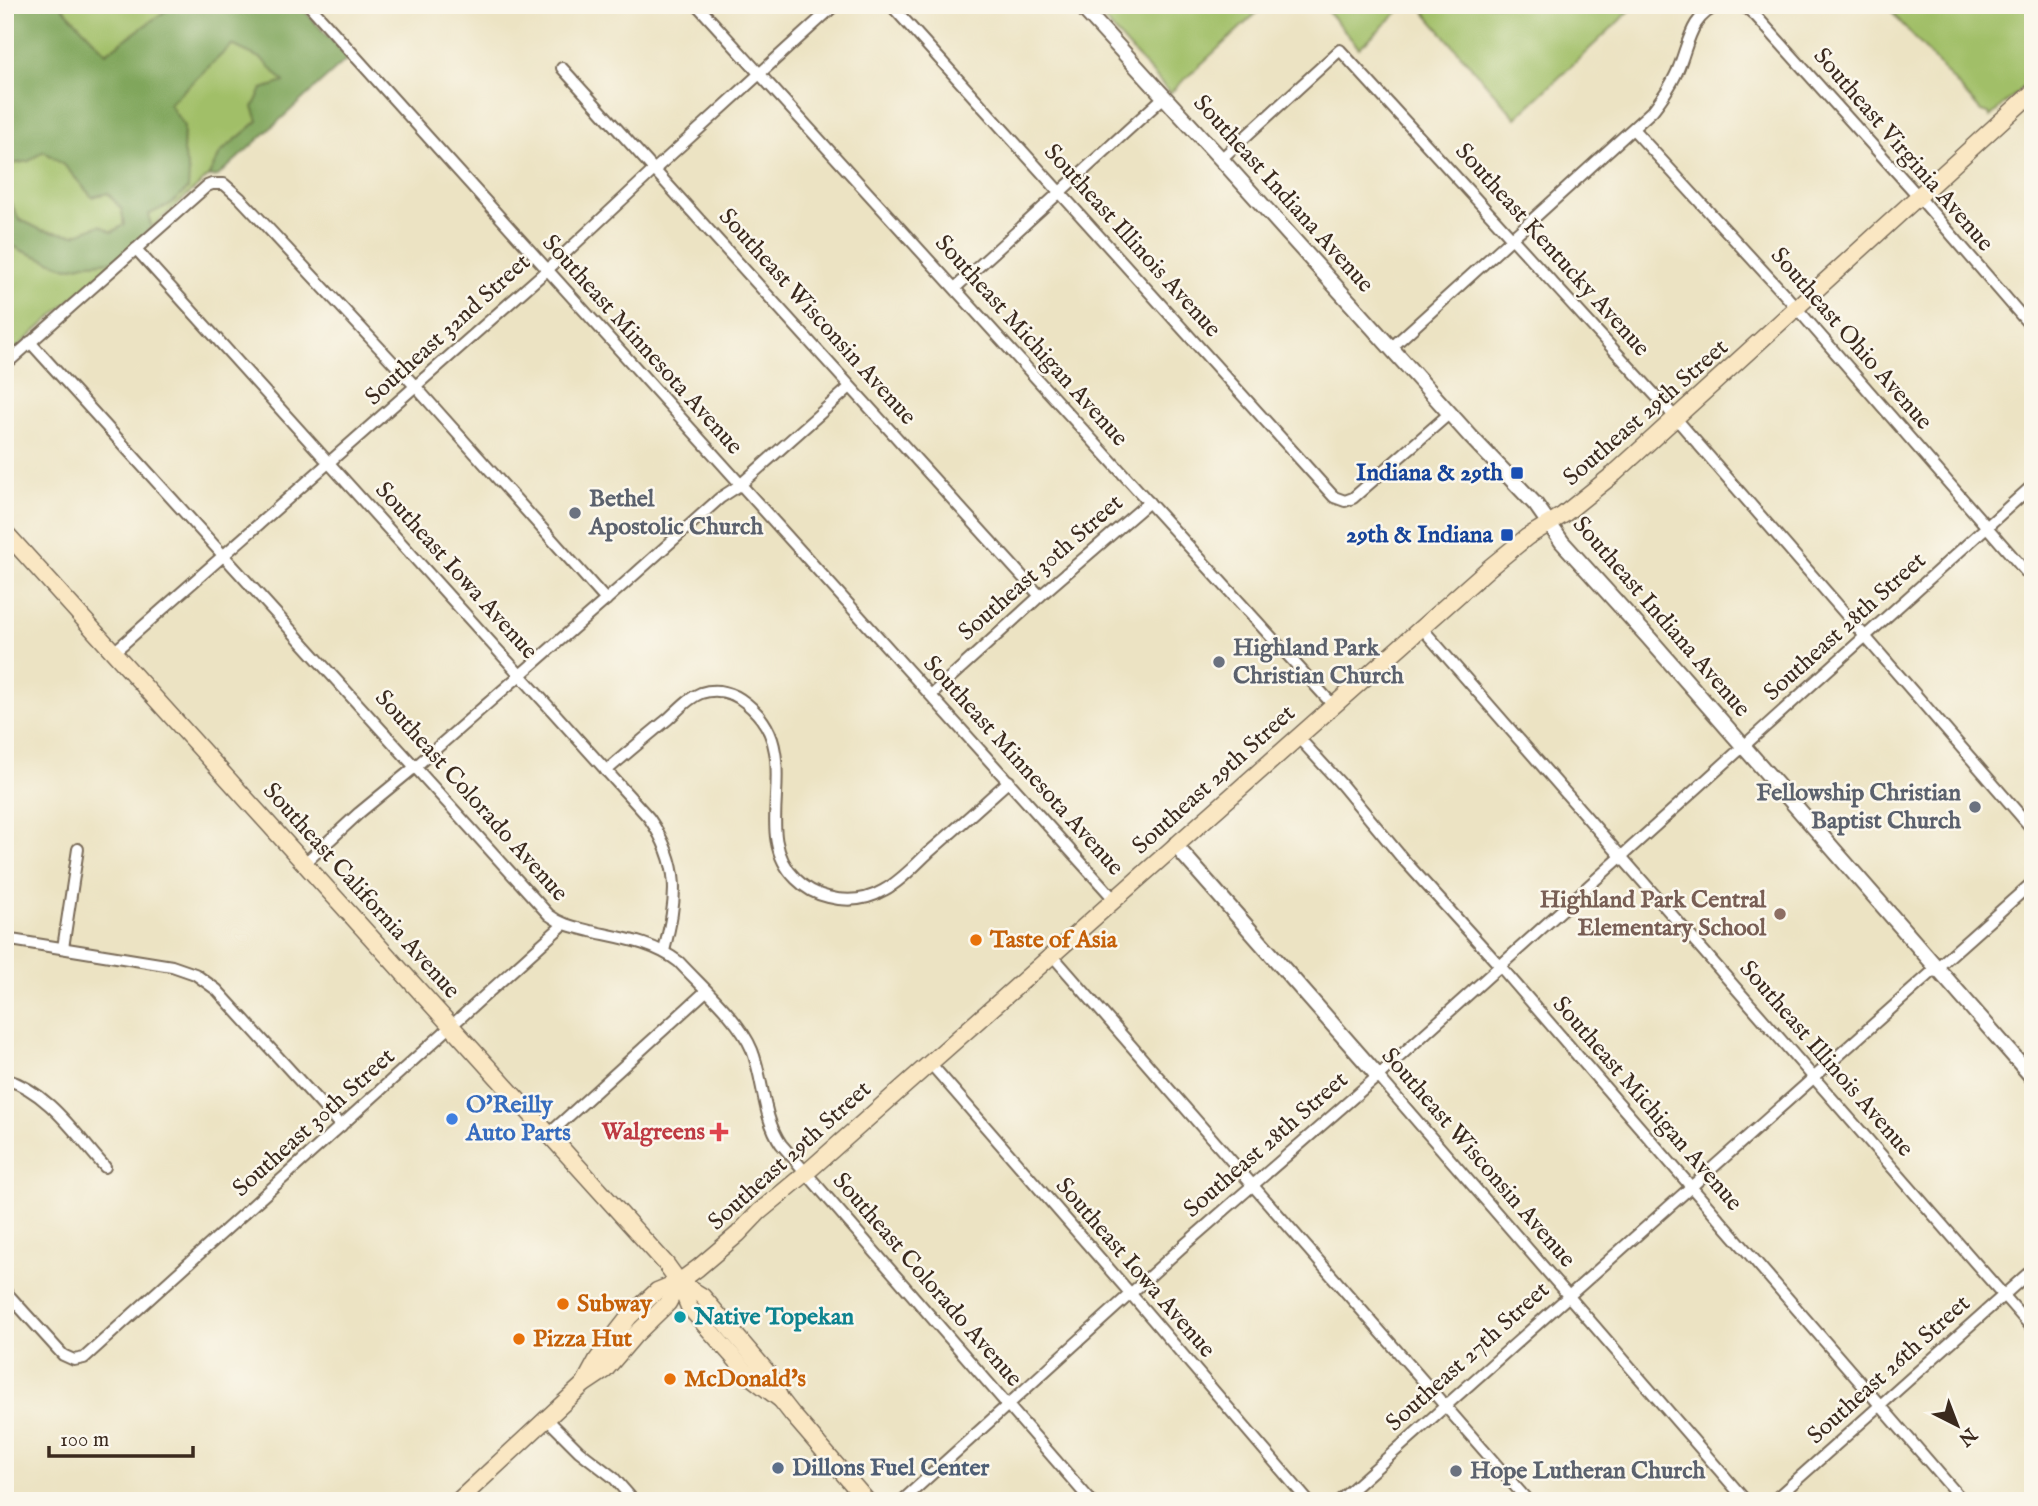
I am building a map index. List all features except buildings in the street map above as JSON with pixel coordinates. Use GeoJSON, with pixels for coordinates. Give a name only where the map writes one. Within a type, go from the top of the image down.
{"type":"FeatureCollection","features":[{"type":"Feature","properties":{"kind":"main road","name":"Southeast 29th Street"},"geometry":{"type":"LineString","coordinates":[[458,1501],[584,1384],[597,1360],[629,1317],[657,1290],[679,1282],[738,1234],[759,1212],[1421,627],[1508,552],[1563,515],[1615,473],[2033,92]]}},
{"type":"Feature","properties":{"kind":"main road","name":"Southeast California Avenue"},"geometry":{"type":"LineString","coordinates":[[9,543],[114,652],[666,1264],[679,1282],[689,1307],[752,1378],[782,1400],[867,1501]]}},
{"type":"Feature","properties":{"kind":"street","name":"Southeast Minnesota Avenue"},"geometry":{"type":"LineString","coordinates":[[309,5],[1114,899]]}},
{"type":"Feature","properties":{"kind":"street","name":"Southeast Michigan Avenue"},"geometry":{"type":"LineString","coordinates":[[697,5],[1333,705]]}},
{"type":"Feature","properties":{"kind":"street","name":"Southeast 32nd Street"},"geometry":{"type":"LineString","coordinates":[[114,652],[546,271],[835,5]]}},
{"type":"Feature","properties":{"kind":"street","name":"Southeast Illinois Avenue"},"geometry":{"type":"LineString","coordinates":[[891,5],[1334,497],[1345,501],[1361,492],[1450,413]]}},
{"type":"Feature","properties":{"kind":"street","name":"Southeast Indiana Avenue"},"geometry":{"type":"LineString","coordinates":[[1080,5],[1493,461],[1536,505],[1562,542],[2033,1078]]}},
{"type":"Feature","properties":{"kind":"street"},"geometry":{"type":"LineString","coordinates":[[1391,348],[1653,110],[1679,67],[1695,23],[1707,11],[1720,5]]}},
{"type":"Feature","properties":{"kind":"street","name":"Southeast Virginia Avenue"},"geometry":{"type":"LineString","coordinates":[[1737,5],[1756,16],[1919,197],[2033,329]]}},
{"type":"Feature","properties":{"kind":"street","name":"Southeast Kentucky Avenue"},"geometry":{"type":"LineString","coordinates":[[1221,159],[1340,50],[1675,418],[2033,830]]}},
{"type":"Feature","properties":{"kind":"street","name":"Southeast Wisconsin Avenue"},"geometry":{"type":"LineString","coordinates":[[562,68],[1040,596]]}},
{"type":"Feature","properties":{"kind":"street"},"geometry":{"type":"LineString","coordinates":[[955,288],[1164,97]]}},
{"type":"Feature","properties":{"kind":"street","name":"Southeast Ohio Avenue"},"geometry":{"type":"LineString","coordinates":[[1633,129],[1797,308],[2033,580]]}},
{"type":"Feature","properties":{"kind":"street"},"geometry":{"type":"LineString","coordinates":[[5,365],[207,186],[219,183],[230,188],[415,387],[606,600]]}},
{"type":"Feature","properties":{"kind":"street","name":"Southeast Iowa Avenue"},"geometry":{"type":"LineString","coordinates":[[136,249],[649,818],[664,843],[671,863],[675,896],[664,951]]}},
{"type":"Feature","properties":{"kind":"street","name":"Southeast Colorado Avenue"},"geometry":{"type":"LineString","coordinates":[[30,342],[549,915],[564,924],[664,951],[679,962],[706,991],[745,1035],[755,1058],[770,1124],[781,1144],[1091,1501]]}},
{"type":"Feature","properties":{"kind":"street"},"geometry":{"type":"LineString","coordinates":[[305,863],[359,813],[850,387]]}},
{"type":"Feature","properties":{"kind":"street","name":"Southeast 28th Street"},"geometry":{"type":"LineString","coordinates":[[902,1501],[1130,1293],[1378,1076],[2033,485]]}},
{"type":"Feature","properties":{"kind":"street","name":"Southeast 30th Street"},"geometry":{"type":"LineString","coordinates":[[931,695],[1149,502]]}},
{"type":"Feature","properties":{"kind":"street","name":"Southeast Illinois Avenue"},"geometry":{"type":"LineString","coordinates":[[1421,627],[2033,1329]]}},
{"type":"Feature","properties":{"kind":"street"},"geometry":{"type":"LineString","coordinates":[[607,771],[696,696],[715,691],[737,696],[762,719],[775,750],[777,764],[774,830],[783,862],[792,875],[810,891],[821,896],[847,900],[873,895],[897,881],[1009,781]]}},
{"type":"Feature","properties":{"kind":"street","name":"Southeast Michigan Avenue"},"geometry":{"type":"LineString","coordinates":[[1297,736],[1963,1501]]}},
{"type":"Feature","properties":{"kind":"street","name":"Southeast Wisconsin Avenue"},"geometry":{"type":"LineString","coordinates":[[1175,845],[1746,1501]]}},
{"type":"Feature","properties":{"kind":"street"},"geometry":{"type":"LineString","coordinates":[[63,948],[78,849]]}},
{"type":"Feature","properties":{"kind":"street","name":"Southeast 27th Street"},"geometry":{"type":"LineString","coordinates":[[1339,1501],[2033,882]]}},
{"type":"Feature","properties":{"kind":"street","name":"Southeast 30th Street"},"geometry":{"type":"LineString","coordinates":[[5,1291],[66,1357],[78,1360],[564,924]]}},
{"type":"Feature","properties":{"kind":"street"},"geometry":{"type":"LineString","coordinates":[[5,939],[172,966],[206,981],[341,1126]]}},
{"type":"Feature","properties":{"kind":"street"},"geometry":{"type":"LineString","coordinates":[[1052,955],[1528,1501]]}},
{"type":"Feature","properties":{"kind":"street"},"geometry":{"type":"LineString","coordinates":[[549,1134],[706,991]]}},
{"type":"Feature","properties":{"kind":"street","name":"Southeast Iowa Avenue"},"geometry":{"type":"LineString","coordinates":[[930,1063],[1308,1501]]}},
{"type":"Feature","properties":{"kind":"street"},"geometry":{"type":"LineString","coordinates":[[5,1079],[26,1086],[47,1102],[105,1167]]}},
{"type":"Feature","properties":{"kind":"street","name":"Southeast 26th Street"},"geometry":{"type":"LineString","coordinates":[[1773,1501],[2033,1269]]}},
{"type":"Feature","properties":{"kind":"street"},"geometry":{"type":"LineString","coordinates":[[547,1419],[579,1451],[614,1478],[634,1501]]}},
{"type":"Feature","properties":{"kind":"green space"},"geometry":{"type":"Polygon","coordinates":[[[5,5],[60,5],[106,53],[174,5],[299,5],[348,58],[218,176],[208,177],[221,152],[258,121],[253,107],[262,89],[284,82],[262,59],[232,45],[169,104],[184,126],[183,152],[189,173],[188,189],[169,205],[149,214],[151,228],[115,261],[68,268],[5,242],[5,192],[19,219],[41,230],[74,235],[100,225],[112,232],[124,225],[122,210],[108,193],[92,197],[66,167],[44,151],[29,161],[5,165],[5,5]]]}},
{"type":"Feature","properties":{"kind":"green space"},"geometry":{"type":"Polygon","coordinates":[[[60,5],[174,5],[106,53],[60,5]]]}},
{"type":"Feature","properties":{"kind":"green space"},"geometry":{"type":"Polygon","coordinates":[[[1091,5],[1265,5],[1170,93],[1091,5]]]}},
{"type":"Feature","properties":{"kind":"green space"},"geometry":{"type":"Polygon","coordinates":[[[1322,5],[1406,5],[1359,48],[1322,5]]]}},
{"type":"Feature","properties":{"kind":"green space"},"geometry":{"type":"Polygon","coordinates":[[[1418,5],[1636,5],[1516,118],[1418,5]]]}},
{"type":"Feature","properties":{"kind":"green space"},"geometry":{"type":"Polygon","coordinates":[[[1885,5],[2033,5],[2033,78],[1990,117],[1989,113],[1981,111],[1885,5]]]}},
{"type":"Feature","properties":{"kind":"green space"},"geometry":{"type":"Polygon","coordinates":[[[232,44],[262,59],[285,82],[259,120],[221,152],[208,177],[151,228],[149,214],[169,205],[189,173],[183,152],[184,126],[169,104],[232,44]]]}},
{"type":"Feature","properties":{"kind":"green space"},"geometry":{"type":"Polygon","coordinates":[[[44,151],[66,167],[92,197],[108,193],[122,210],[124,225],[111,232],[100,226],[74,235],[41,230],[19,219],[5,192],[5,165],[29,161],[44,151]]]}},
{"type":"Feature","properties":{"kind":"green space"},"geometry":{"type":"Polygon","coordinates":[[[5,242],[68,268],[115,261],[5,358],[5,242]]]}},
{"type":"Feature","properties":{"kind":"place","name":"Indiana & 29th"},"geometry":{"type":"Point","coordinates":[1517,473]}},
{"type":"Feature","properties":{"kind":"place","name":"Bethel Apostolic Church"},"geometry":{"type":"Point","coordinates":[575,513]}},
{"type":"Feature","properties":{"kind":"place","name":"29th & Indiana"},"geometry":{"type":"Point","coordinates":[1507,535]}},
{"type":"Feature","properties":{"kind":"place","name":"Highland Park Christian Church"},"geometry":{"type":"Point","coordinates":[1219,662]}},
{"type":"Feature","properties":{"kind":"place","name":"Fellowship Christian Baptist Church"},"geometry":{"type":"Point","coordinates":[1975,807]}},
{"type":"Feature","properties":{"kind":"place","name":"Highland Park Central Elementary School"},"geometry":{"type":"Point","coordinates":[1780,914]}},
{"type":"Feature","properties":{"kind":"place","name":"Taste of Asia"},"geometry":{"type":"Point","coordinates":[976,940]}},
{"type":"Feature","properties":{"kind":"place","name":"O'Reilly Auto Parts"},"geometry":{"type":"Point","coordinates":[452,1119]}},
{"type":"Feature","properties":{"kind":"place","name":"Walgreens"},"geometry":{"type":"Point","coordinates":[719,1132]}},
{"type":"Feature","properties":{"kind":"place","name":"Subway"},"geometry":{"type":"Point","coordinates":[563,1304]}},
{"type":"Feature","properties":{"kind":"place","name":"Native Topekan"},"geometry":{"type":"Point","coordinates":[680,1317]}},
{"type":"Feature","properties":{"kind":"place","name":"Pizza Hut"},"geometry":{"type":"Point","coordinates":[519,1339]}},
{"type":"Feature","properties":{"kind":"place","name":"McDonald's"},"geometry":{"type":"Point","coordinates":[670,1379]}},
{"type":"Feature","properties":{"kind":"place","name":"Dillons Fuel Center"},"geometry":{"type":"Point","coordinates":[778,1468]}},
{"type":"Feature","properties":{"kind":"place","name":"Hope Lutheran Church"},"geometry":{"type":"Point","coordinates":[1456,1471]}}]}
